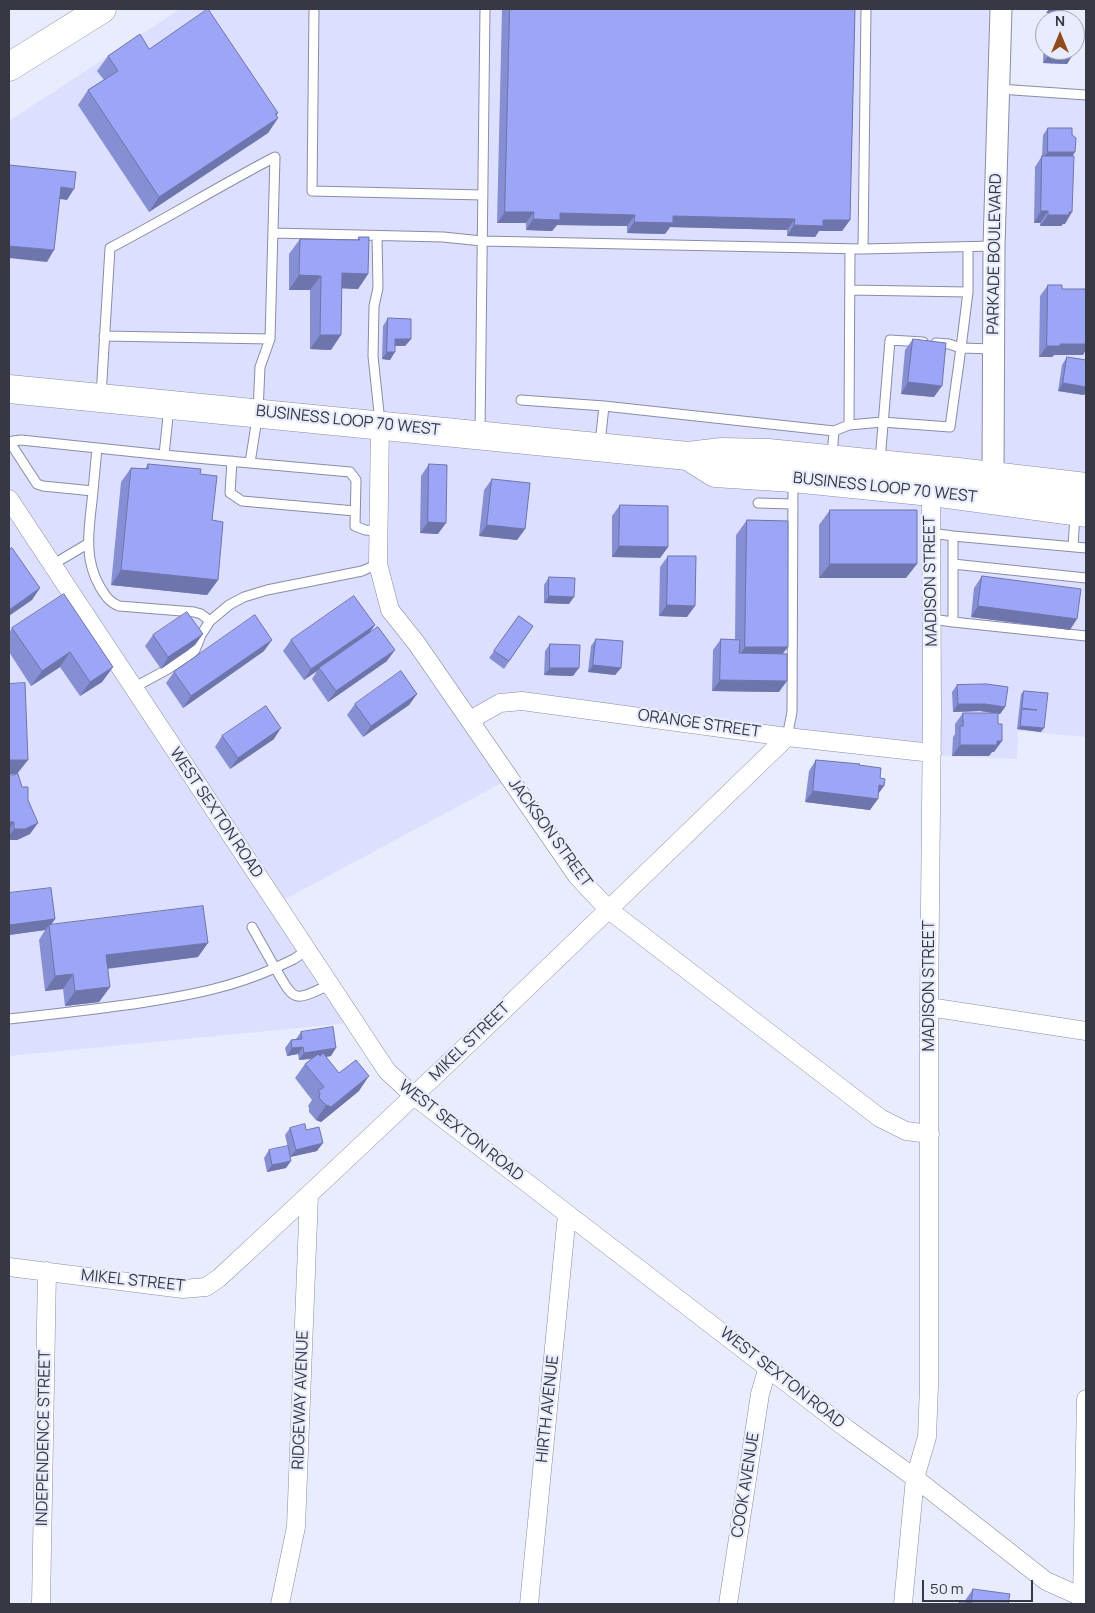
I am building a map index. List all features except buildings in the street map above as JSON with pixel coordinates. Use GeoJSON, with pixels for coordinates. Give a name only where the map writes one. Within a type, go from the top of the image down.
{"type":"FeatureCollection","features":[{"type":"Feature","properties":{"kind":"main road"},"geometry":{"type":"LineString","coordinates":[[9,67],[102,9]]}},
{"type":"Feature","properties":{"kind":"main road","name":"BUSINESS LOOP 70 WEST"},"geometry":{"type":"LineString","coordinates":[[9,389],[258,412],[688,456],[722,452],[768,453],[880,464],[992,488],[1081,512]]}},
{"type":"Feature","properties":{"kind":"main road","name":"BUSINESS LOOP 70 WEST"},"geometry":{"type":"LineString","coordinates":[[688,456],[715,473],[792,491],[931,492],[992,488],[1086,487]]}},
{"type":"Feature","properties":{"kind":"street","name":"PARKADE BOULEVARD"},"geometry":{"type":"LineString","coordinates":[[992,488],[994,246],[1001,9]]}},
{"type":"Feature","properties":{"kind":"street","name":"JACKSON STREET"},"geometry":{"type":"LineString","coordinates":[[380,425],[378,564],[390,610],[417,644],[577,876],[609,910],[880,1118],[906,1131],[930,1134]]}},
{"type":"Feature","properties":{"kind":"street","name":"MADISON STREET"},"geometry":{"type":"LineString","coordinates":[[902,1604],[915,1478],[927,1437],[929,1376],[929,1007],[932,753],[931,492]]}},
{"type":"Feature","properties":{"kind":"street","name":"WEST SEXTON ROAD"},"geometry":{"type":"LineString","coordinates":[[9,499],[387,1072],[414,1096],[847,1429],[915,1478],[1046,1581],[1084,1599]]}},
{"type":"Feature","properties":{"kind":"street","name":"ORANGE STREET"},"geometry":{"type":"LineString","coordinates":[[470,720],[500,703],[522,701],[787,737],[932,753]]}},
{"type":"Feature","properties":{"kind":"street","name":"MIKEL STREET"},"geometry":{"type":"LineString","coordinates":[[9,1267],[183,1289],[206,1287],[219,1278],[414,1096],[787,737]]}},
{"type":"Feature","properties":{"kind":"street"},"geometry":{"type":"LineString","coordinates":[[929,1007],[1086,1031]]}},
{"type":"Feature","properties":{"kind":"street","name":"RIDGEWAY AVENUE"},"geometry":{"type":"LineString","coordinates":[[280,1604],[296,1527],[309,1195]]}},
{"type":"Feature","properties":{"kind":"street","name":"HIRTH AVENUE"},"geometry":{"type":"LineString","coordinates":[[529,1604],[567,1214]]}},
{"type":"Feature","properties":{"kind":"street","name":"INDEPENDENCE STREET"},"geometry":{"type":"LineString","coordinates":[[41,1604],[47,1271]]}},
{"type":"Feature","properties":{"kind":"street","name":"COOK AVENUE"},"geometry":{"type":"LineString","coordinates":[[728,1604],[760,1394],[768,1367]]}},
{"type":"Feature","properties":{"kind":"street"},"geometry":{"type":"LineString","coordinates":[[1084,1599],[1086,1399]]}},
{"type":"Feature","properties":{"kind":"lane"},"geometry":{"type":"LineString","coordinates":[[314,9],[312,191],[483,195]]}},
{"type":"Feature","properties":{"kind":"lane"},"geometry":{"type":"LineString","coordinates":[[480,435],[485,9]]}},
{"type":"Feature","properties":{"kind":"lane"},"geometry":{"type":"LineString","coordinates":[[863,249],[866,9]]}},
{"type":"Feature","properties":{"kind":"lane"},"geometry":{"type":"LineString","coordinates":[[999,89],[1086,95]]}},
{"type":"Feature","properties":{"kind":"lane"},"geometry":{"type":"LineString","coordinates":[[101,397],[110,248],[147,229],[230,180],[275,157],[270,338],[260,367],[258,412],[250,463]]}},
{"type":"Feature","properties":{"kind":"lane"},"geometry":{"type":"LineString","coordinates":[[273,234],[443,237],[482,241],[850,249],[994,246]]}},
{"type":"Feature","properties":{"kind":"lane"},"geometry":{"type":"LineString","coordinates":[[377,236],[378,288],[374,306],[373,356],[380,425]]}},
{"type":"Feature","properties":{"kind":"lane"},"geometry":{"type":"LineString","coordinates":[[521,400],[604,406],[834,431],[849,425],[882,422],[950,427],[968,292],[968,247]]}},
{"type":"Feature","properties":{"kind":"lane"},"geometry":{"type":"LineString","coordinates":[[849,425],[850,249]]}},
{"type":"Feature","properties":{"kind":"lane"},"geometry":{"type":"LineString","coordinates":[[850,290],[968,292]]}},
{"type":"Feature","properties":{"kind":"lane"},"geometry":{"type":"LineString","coordinates":[[104,336],[270,338]]}},
{"type":"Feature","properties":{"kind":"lane"},"geometry":{"type":"LineString","coordinates":[[880,464],[890,340],[950,344],[960,348],[993,349]]}},
{"type":"Feature","properties":{"kind":"lane"},"geometry":{"type":"LineString","coordinates":[[164,455],[169,404]]}},
{"type":"Feature","properties":{"kind":"lane"},"geometry":{"type":"LineString","coordinates":[[600,447],[604,406]]}},
{"type":"Feature","properties":{"kind":"lane"},"geometry":{"type":"LineString","coordinates":[[832,459],[834,431]]}},
{"type":"Feature","properties":{"kind":"lane"},"geometry":{"type":"LineString","coordinates":[[93,491],[37,484],[11,444],[16,440],[250,463],[345,470],[350,472],[356,480],[355,526],[365,530],[378,530]]}},
{"type":"Feature","properties":{"kind":"lane"},"geometry":{"type":"LineString","coordinates":[[98,448],[88,543],[89,562],[101,589],[112,603],[129,607],[194,612],[201,614],[210,621]]}},
{"type":"Feature","properties":{"kind":"lane"},"geometry":{"type":"LineString","coordinates":[[232,461],[230,494],[242,501],[355,511]]}},
{"type":"Feature","properties":{"kind":"lane"},"geometry":{"type":"LineString","coordinates":[[758,503],[792,491],[792,712],[787,737]]}},
{"type":"Feature","properties":{"kind":"lane"},"geometry":{"type":"LineString","coordinates":[[1073,547],[1081,512]]}},
{"type":"Feature","properties":{"kind":"lane"},"geometry":{"type":"LineString","coordinates":[[931,533],[1086,548]]}},
{"type":"Feature","properties":{"kind":"lane"},"geometry":{"type":"LineString","coordinates":[[953,536],[953,622]]}},
{"type":"Feature","properties":{"kind":"lane"},"geometry":{"type":"LineString","coordinates":[[52,565],[88,543]]}},
{"type":"Feature","properties":{"kind":"lane"},"geometry":{"type":"LineString","coordinates":[[133,688],[191,654],[210,621],[229,605],[250,593],[362,571],[378,564]]}},
{"type":"Feature","properties":{"kind":"lane"},"geometry":{"type":"LineString","coordinates":[[953,564],[1086,578]]}},
{"type":"Feature","properties":{"kind":"lane"},"geometry":{"type":"LineString","coordinates":[[932,619],[1086,636]]}},
{"type":"Feature","properties":{"kind":"lane"},"geometry":{"type":"LineString","coordinates":[[252,927],[290,993],[295,997],[301,998],[329,984]]}},
{"type":"Feature","properties":{"kind":"lane"},"geometry":{"type":"LineString","coordinates":[[9,1019],[80,1011],[195,994],[230,986],[275,968],[307,950]]}},
{"type":"Feature","properties":{"kind":"shaded area"},"geometry":{"type":"Polygon","coordinates":[[[180,9],[1002,9],[1000,88],[1086,94],[1086,737],[1018,731],[1017,759],[942,756],[522,702],[471,720],[511,778],[278,903],[351,1023],[9,1056],[9,121],[180,9]]]}}]}
